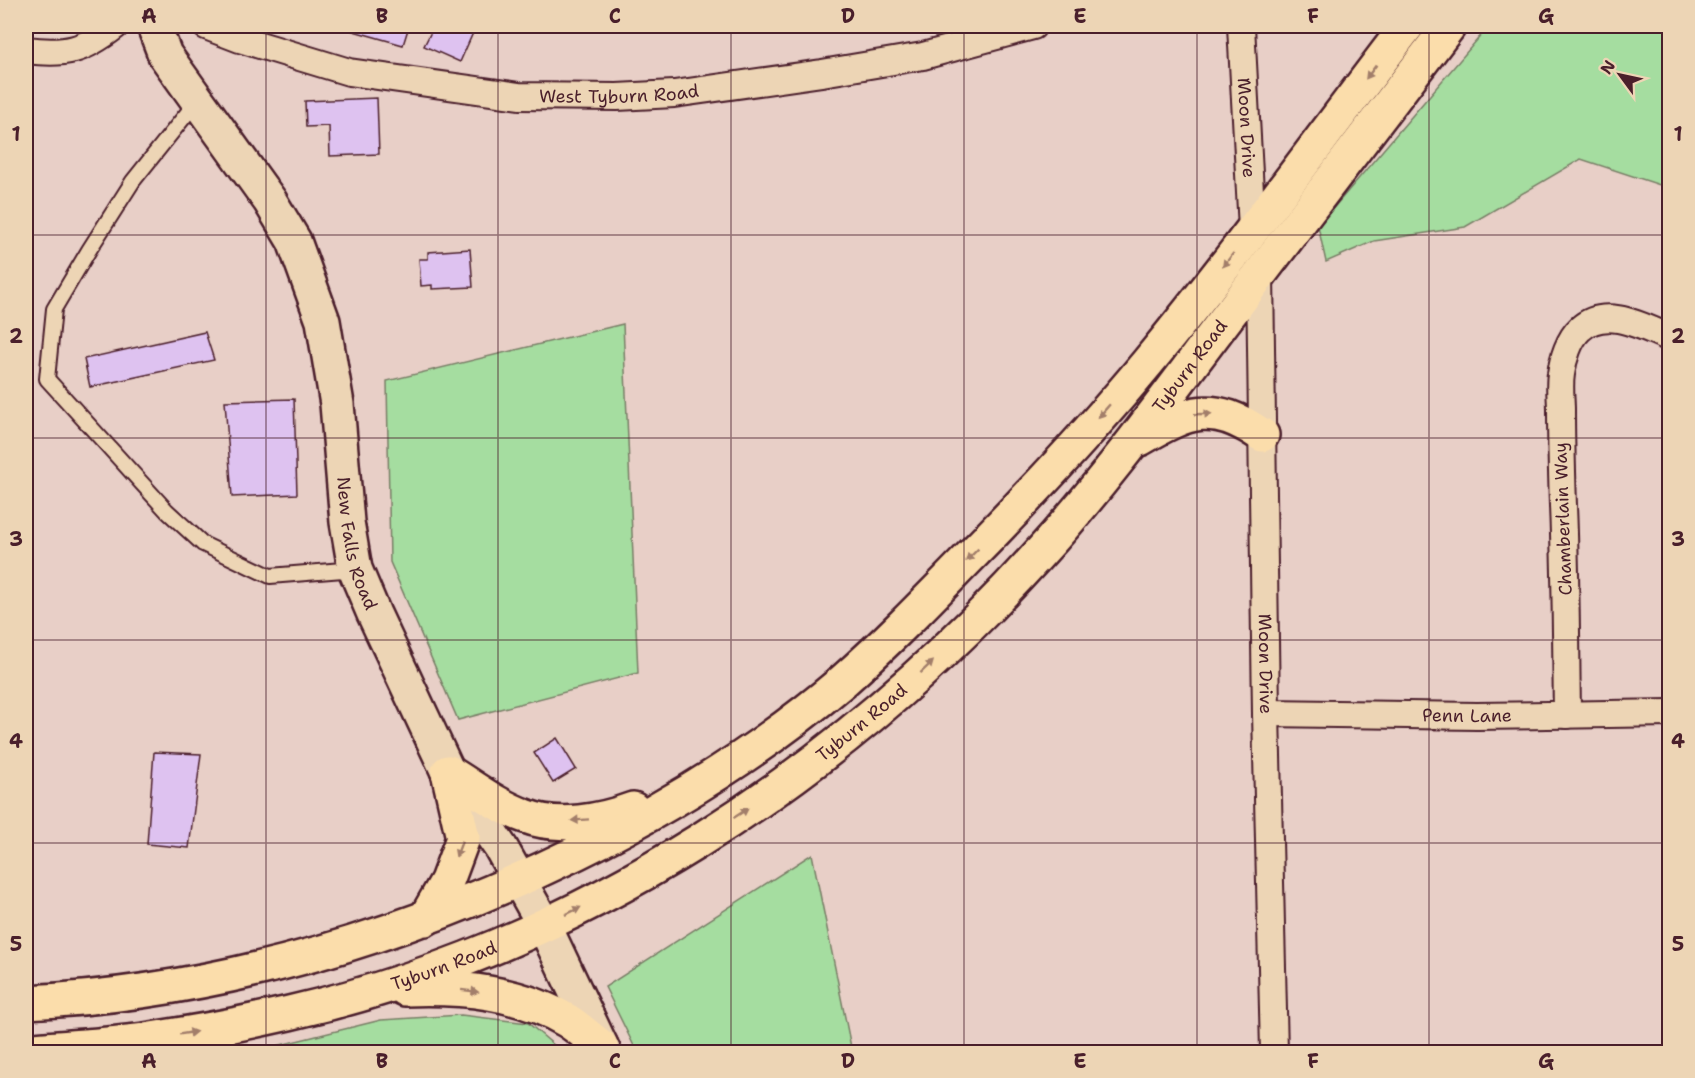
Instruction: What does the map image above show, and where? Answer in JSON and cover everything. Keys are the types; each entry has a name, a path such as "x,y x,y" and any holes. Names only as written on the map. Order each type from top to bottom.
{"main road":[{"name":"Tyburn Road","path":"26,1002 112,995 205,981 300,959 425,919 519,880 621,830 696,787 770,738 842,681 923,605 1027,499 1126,387 1252,230 1407,26"},
{"name":"Tyburn Road","path":"26,1051 140,1040 293,1012 370,991 451,963 544,925 662,864 765,798 825,755 901,692 960,636 1039,554 1131,444 1449,26"},
{"path":"1131,444 1166,423 1185,415 1208,413 1228,416 1243,422 1262,435"},
{"path":"448,772 499,804 525,816 550,822 585,821 616,815 696,787"},
{"path":"425,919 447,881 463,838 448,772"},
{"path":"370,991 446,988 500,994 531,1004 568,1021 603,1049"}],"street":[{"path":"26,50 51,53 74,50 96,40 115,26"},
{"name":"New Falls Road","path":"154,26 165,55 270,201 294,241 324,321 337,404 347,522 355,568 448,772 501,848 519,880 544,925 603,1049"},
{"name":"West Tyburn Road","path":"206,26 240,39 349,72 519,96 617,97 674,94 923,56 1034,26"},
{"name":"Moon Drive","path":"1241,26 1252,230"},
{"name":"Moon Drive","path":"1260,274 1266,713 1274,1053"},
{"name":"Chamberlain Way","path":"1567,715 1566,560 1560,375 1572,340 1581,328 1599,319 1614,318 1670,338"},
{"name":"Penn Lane","path":"1266,713 1567,715 1670,713"}],"lane":[{"path":"198,100 133,181 54,309 47,379 167,511 203,543 270,576 355,568"}],"green space":[{"path":"1489,26 1669,26 1669,188 1581,159 1465,227 1374,241 1326,262 1318,226"},
{"path":"623,324 638,673 458,720 390,562 387,381"},
{"path":"812,854 852,1052 637,1052 605,987"},
{"path":"461,1015 528,1023 562,1052 238,1052 268,1048 381,1020"}],"building":[{"path":"352,26 409,26 403,45 350,30"},
{"path":"434,26 476,26 460,62 424,46"},
{"path":"377,98 379,154 330,156 329,126 306,127 305,101"},
{"path":"470,249 473,287 432,289 432,285 421,286 419,259 428,259 428,252"},
{"path":"205,332 214,360 90,387 84,359"},
{"path":"294,399 297,494 232,497 225,401"},
{"path":"557,738 576,769 553,783 534,753"},
{"path":"154,752 201,754 189,848 147,844"}]}
